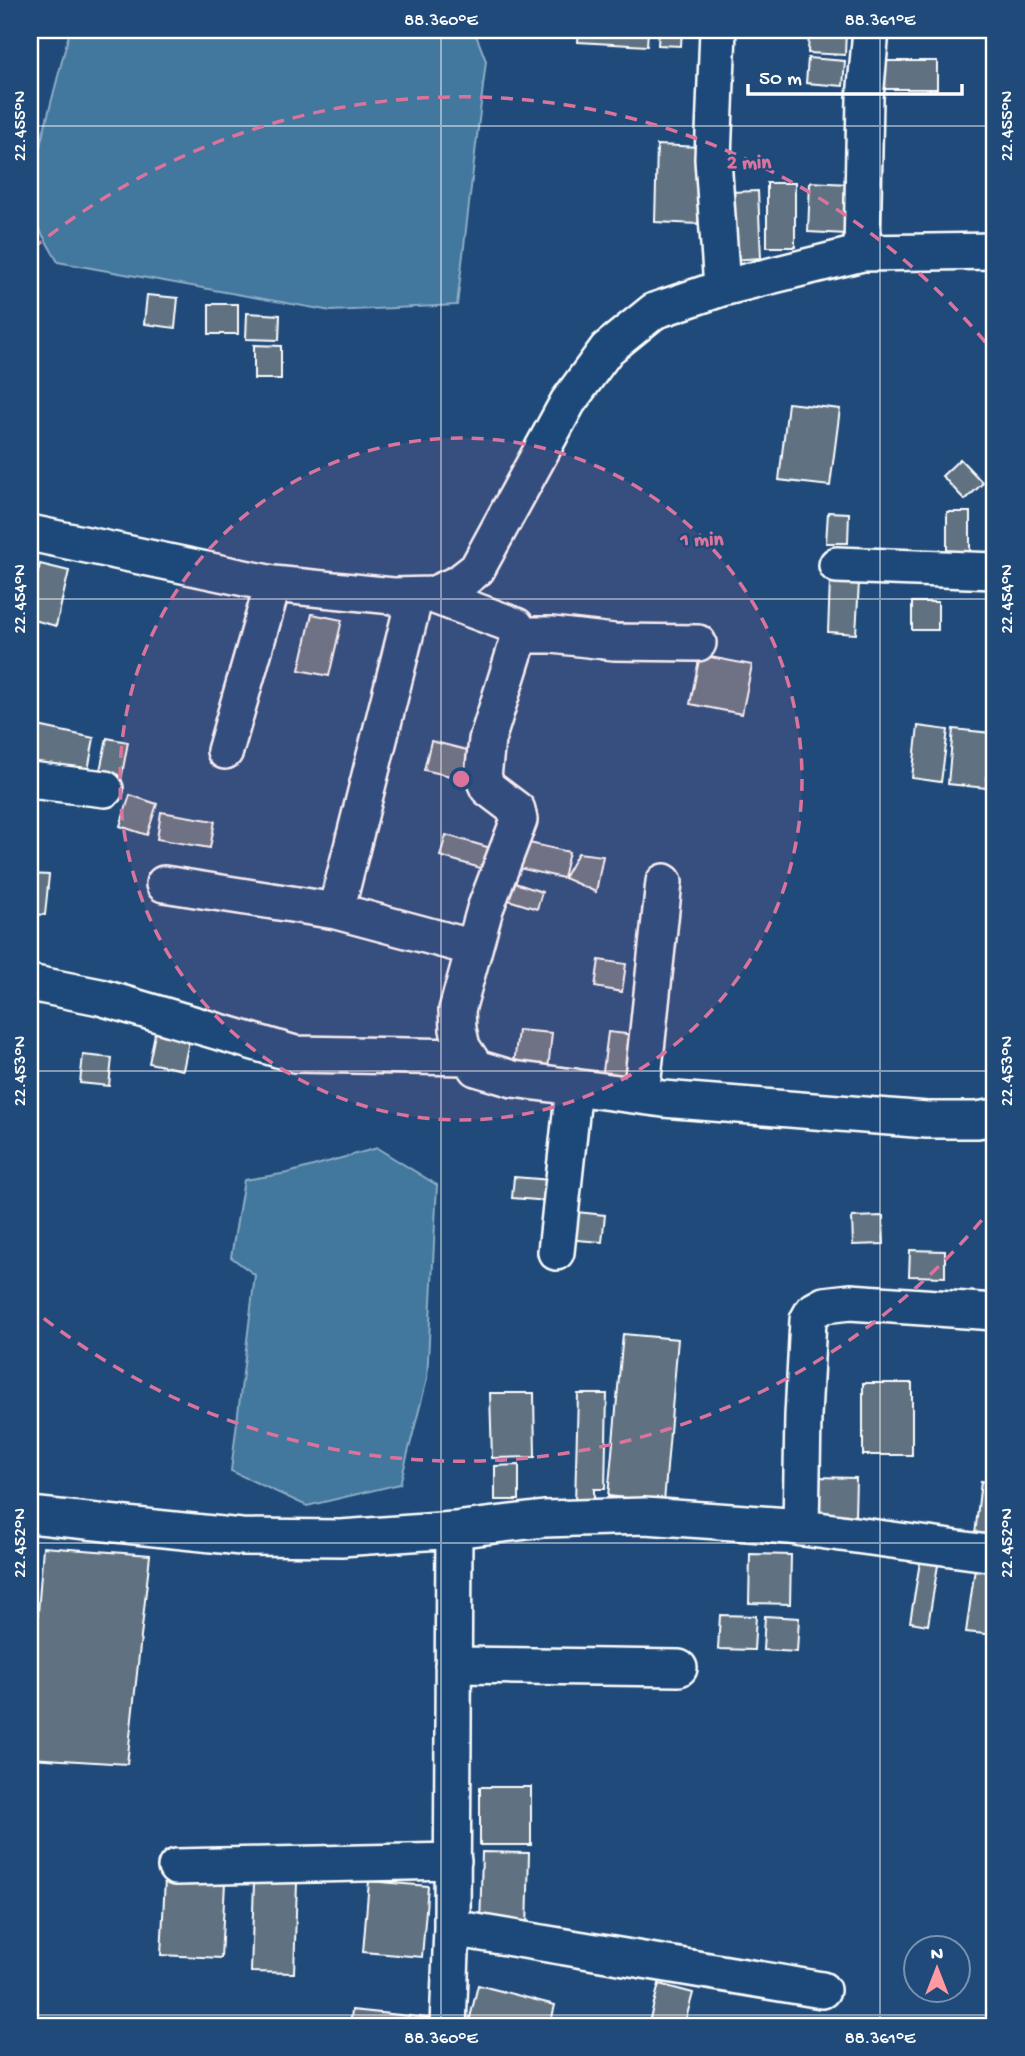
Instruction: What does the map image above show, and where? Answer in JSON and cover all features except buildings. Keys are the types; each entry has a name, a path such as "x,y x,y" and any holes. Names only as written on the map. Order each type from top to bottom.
{"street":[{"path":"719,30 713,159 722,288"},
{"path":"862,253 865,98 871,30"},
{"path":"424,596 459,583 477,569 568,402 607,349 654,311 722,288 862,253 995,251"},
{"path":"30,533 273,584 393,596 424,596 516,626 520,635 487,740 483,777 488,788 517,810 519,820 485,909 457,1010 462,1047 476,1068 513,1079 641,1097 926,1120 977,1120 995,1117"},
{"path":"836,565 995,572"},
{"path":"225,751 273,584"},
{"path":"336,911 424,596"},
{"path":"520,635 552,635 614,642 698,643"},
{"path":"30,780 105,789"},
{"path":"641,1097 664,882"},
{"path":"164,884 336,911 474,948"},
{"path":"30,983 100,997 295,1054 467,1057"},
{"path":"556,1252 575,1087"},
{"path":"802,1528 803,1416 808,1320 813,1311 824,1305 850,1302 995,1312"},
{"path":"30,1515 241,1537 341,1538 454,1531 544,1519 645,1516 802,1528 995,1554"},
{"path":"448,2026 453,1861 454,1531"},
{"path":"453,1665 678,1668"},
{"path":"176,1867 453,1861"},
{"path":"452,1928 822,1990"}],"water":[{"path":"70,30 474,30 486,61 457,305 331,311 58,262 30,213 30,184"},
{"path":"377,1148 437,1185 427,1379 400,1484 307,1506 231,1471 255,1275 231,1257 244,1180 288,1173"}]}
